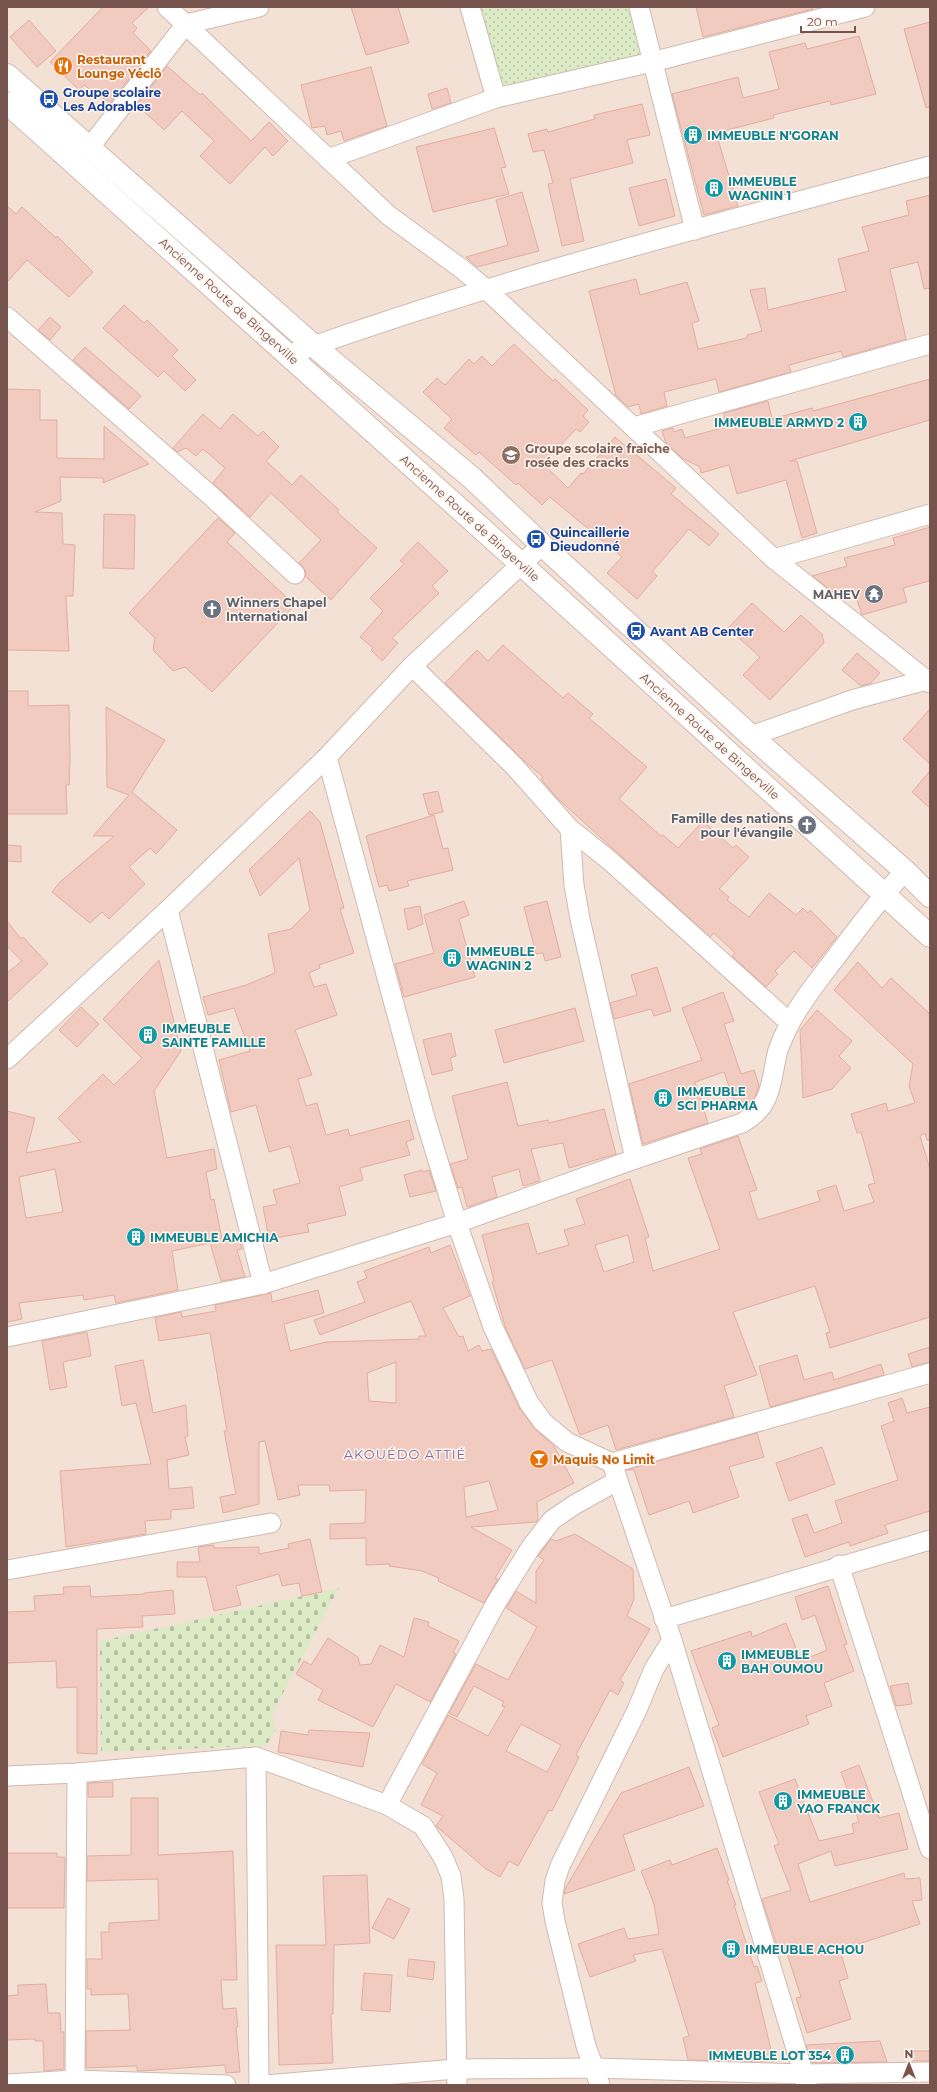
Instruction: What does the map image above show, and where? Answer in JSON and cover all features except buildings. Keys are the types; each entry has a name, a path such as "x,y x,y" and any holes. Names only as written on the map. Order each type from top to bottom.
{"street":[{"path":"167,7 388,215 462,269 487,290 774,559 929,680"},
{"path":"89,148 186,24 259,7"},
{"path":"470,7 496,98"},
{"path":"639,7 695,230"},
{"path":"328,159 496,98 652,62 865,7"},
{"name":"Ancienne Route de Bingerville","path":"7,75 314,346 472,478 542,545 751,736 905,871 930,896"},
{"name":"Ancienne Route de Bingerville","path":"7,103 521,564 930,936"},
{"path":"288,355 597,256 930,166"},
{"path":"7,317 211,496 295,574"},
{"path":"634,427 930,344"},
{"path":"774,559 930,514"},
{"path":"7,1059 168,910 327,757 412,666 542,545"},
{"path":"412,666 514,766 570,829 609,860 790,1023"},
{"path":"751,736 852,700 929,680"},
{"path":"327,757 425,1118 457,1223 493,1327 529,1403 543,1422 568,1442 612,1463 930,1373"},
{"path":"570,829 574,885 580,919 634,1159"},
{"path":"7,1337 263,1284 457,1223 634,1159 742,1123 754,1116 765,1103 770,1090 779,1049 790,1023 821,977 884,895 905,871"},
{"path":"168,910 263,1284"},
{"path":"612,1463 672,1640 805,2079"},
{"path":"387,1805 496,1603 531,1548 552,1520 574,1505 617,1481"},
{"path":"7,1570 271,1523"},
{"path":"664,1619 839,1565 930,1540"},
{"path":"839,1565 930,1849"},
{"path":"597,2077 586,2046 559,1944 552,1903 555,1882 560,1866 637,1710 654,1669 672,1640"},
{"path":"256,1757 259,2085"},
{"path":"7,1776 77,1772 256,1757 387,1805 422,1826 443,1857 451,1876 454,1899 456,2077"},
{"path":"75,2080 77,1772"},
{"path":"265,2085 456,2077 805,2079 930,2072"},
{"path":"7,2084 75,2080 226,2085"}],"shaded area":[{"path":"7,7 930,7 930,2085 7,2085"}],"green space":[{"path":"477,7 637,7 646,54 500,90"},
{"path":"339,1588 272,1714 276,1729 266,1746 101,1752 100,1641"}],"place":[{"name":"Restaurant Lounge Yéclô","path":"63,66"},
{"name":"Groupe scolaire Les Adorables","path":"49,99"},
{"name":"IMMEUBLE N'GORAN","path":"693,135"},
{"name":"IMMEUBLE WAGNIN 1","path":"714,188"},
{"name":"IMMEUBLE ARMYD 2","path":"858,422"},
{"name":"Groupe scolaire fraîche rosée des cracks","path":"511,455"},
{"name":"Quincaillerie Dieudonné","path":"536,539"},
{"name":"MAHEV","path":"874,594"},
{"name":"Winners Chapel International","path":"212,609"},
{"name":"Avant AB Center","path":"636,631"},
{"name":"Famille des nations pour l'évangile","path":"807,825"},
{"name":"IMMEUBLE WAGNIN 2","path":"452,958"},
{"name":"IMMEUBLE SAINTE FAMILLE","path":"148,1035"},
{"name":"IMMEUBLE SCI PHARMA","path":"663,1098"},
{"name":"IMMEUBLE AMICHIA","path":"136,1237"},
{"name":"Maquis No Limit","path":"539,1459"},
{"name":"IMMEUBLE BAH OUMOU","path":"727,1661"},
{"name":"IMMEUBLE YAO FRANCK","path":"783,1801"},
{"name":"IMMEUBLE ACHOU","path":"731,1949"},
{"name":"IMMEUBLE LOT 354","path":"845,2055"}],"district":[{"name":"AKOUÉDO ATTIÉ","path":"405,1454"}]}
